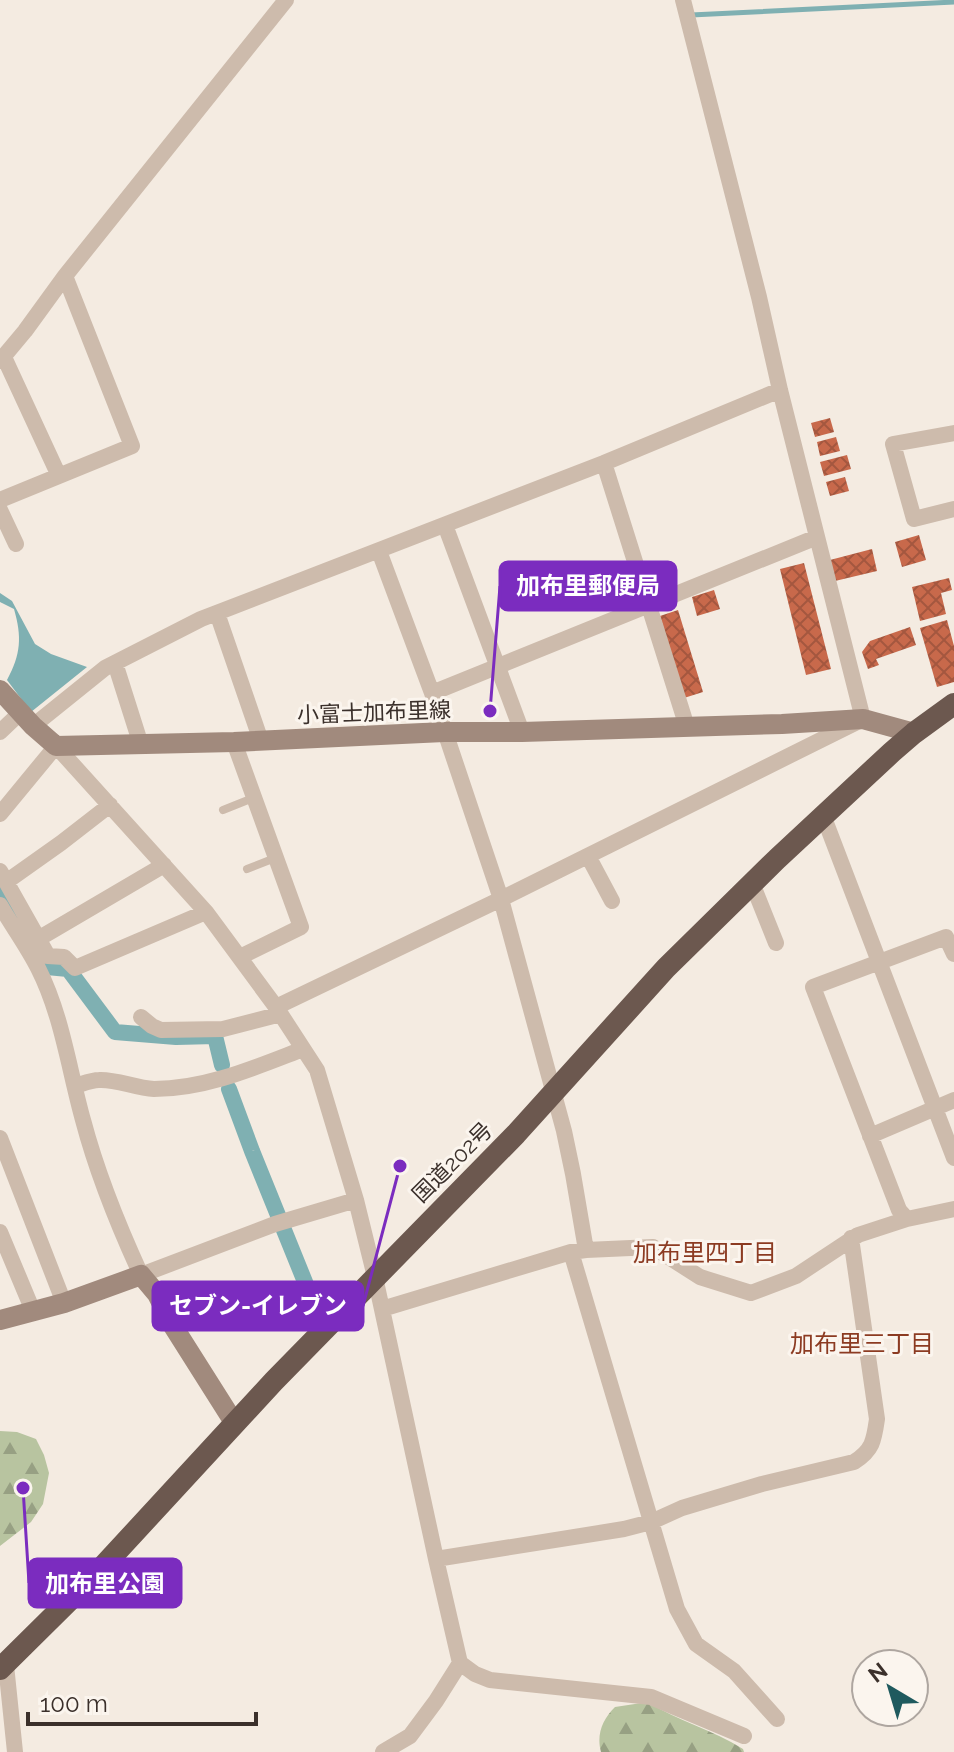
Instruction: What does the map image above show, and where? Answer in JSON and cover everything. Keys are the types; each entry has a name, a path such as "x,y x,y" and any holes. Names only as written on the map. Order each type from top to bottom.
{"highway":[{"name":"国道202号","path":"3,1667 95,1575 375,1277 516,1134 666,968 823,815 914,733 953,708"}],"main road":[{"path":"12,707 56,746"},
{"name":"小富士加布里線","path":"56,746 863,719 914,733"},
{"path":"0,1320 64,1303 141,1275 157,1294 173,1326 235,1424"}],"street":[{"path":"59,476 2,359 286,0"},
{"path":"141,1017 161,1030 223,1029 278,1010 863,719 812,540 775,393 759,297 686,10"},
{"path":"0,500 132,446 65,276"},
{"path":"0,732 12,707 105,668 201,619 604,463 775,393"},
{"path":"954,433 893,444 914,519 954,509"},
{"path":"604,463 687,727"},
{"path":"0,510 16,544"},
{"path":"445,525 522,732"},
{"path":"432,693 812,540"},
{"path":"379,551 432,693 501,899 573,1174 578,1251 677,1609 696,1644 734,1671 777,1719"},
{"path":"217,613 261,741"},
{"path":"115,663 141,745"},
{"path":"234,742 301,927 240,957"},
{"path":"0,814 56,746 206,912 278,1010 317,1070 356,1200 375,1277 460,1663 490,1680 651,1697 744,1736"},
{"path":"110,805 61,843 3,876 48,956 64,957 75,968 206,912"},
{"path":"823,815 954,1158"},
{"path":"588,856 612,901"},
{"path":"38,939 164,865"},
{"path":"752,883 776,943"},
{"path":"0,905 38,968 55,1010 87,1133 118,1226 141,1275 280,1223 356,1200"},
{"path":"907,1219 899,1210 813,987 946,937 954,954"},
{"path":"75,1086 95,1080 153,1089 182,1086 240,1073 303,1049"},
{"path":"870,1136 954,1100"},
{"path":"0,1138 64,1303"},
{"path":"382,1309 578,1251 653,1247 700,1277 751,1293 796,1276 851,1238 907,1219 954,1209"},
{"path":"0,1232 33,1311"},
{"path":"436,1559 624,1529 762,1484 854,1462 866,1454 874,1438 877,1419 851,1238"},
{"path":"383,1752 410,1736 460,1663"},
{"path":"3,1667 15,1752"}],"lane":[{"path":"223,810 254,797"},
{"path":"247,869 276,858"}],"green space":[{"path":"0,1431 17,1432 36,1439 49,1473 43,1504 31,1522 0,1546"},
{"path":"648,1702 732,1742 744,1752 601,1752 599,1739 602,1727 615,1707"}],"water":[{"path":"0,593 12,601 35,644 51,654 87,667 31,712 7,680 15,662 19,637 14,609 0,602"}],"building":[{"path":"830,418 834,432 815,437 811,423"},
{"path":"836,437 840,451 820,456 817,442"},
{"path":"847,455 851,469 824,476 820,462"},
{"path":"845,477 849,491 830,496 826,482"},
{"path":"919,535 926,560 902,567 895,542"},
{"path":"872,549 877,571 835,581 830,560"},
{"path":"804,563 831,669 806,675 780,569"},
{"path":"949,578 952,590 941,593 946,614 920,621 912,587"},
{"path":"714,590 720,609 697,616 692,597"},
{"path":"678,610 703,692 684,698 660,616"},
{"path":"947,620 954,646 954,682 937,687 920,628"},
{"path":"910,627 916,645 876,659 879,665 868,669 862,652 870,641"}],"waterway":[{"path":"691,15 954,2"},
{"path":"0,888 18,918"},
{"path":"34,945 47,967 68,969 115,1032 176,1037 215,1036 222,1065"},
{"path":"229,1089 320,1319"}],"place":[{"name":"加布里郵便局","path":"490,711"},
{"name":"セブン-イレブン","path":"400,1166"},
{"name":"加布里公園","path":"23,1488"}],"district":[{"name":"加布里四丁目","path":"705,1252"},
{"name":"加布里三丁目","path":"862,1343"}]}
